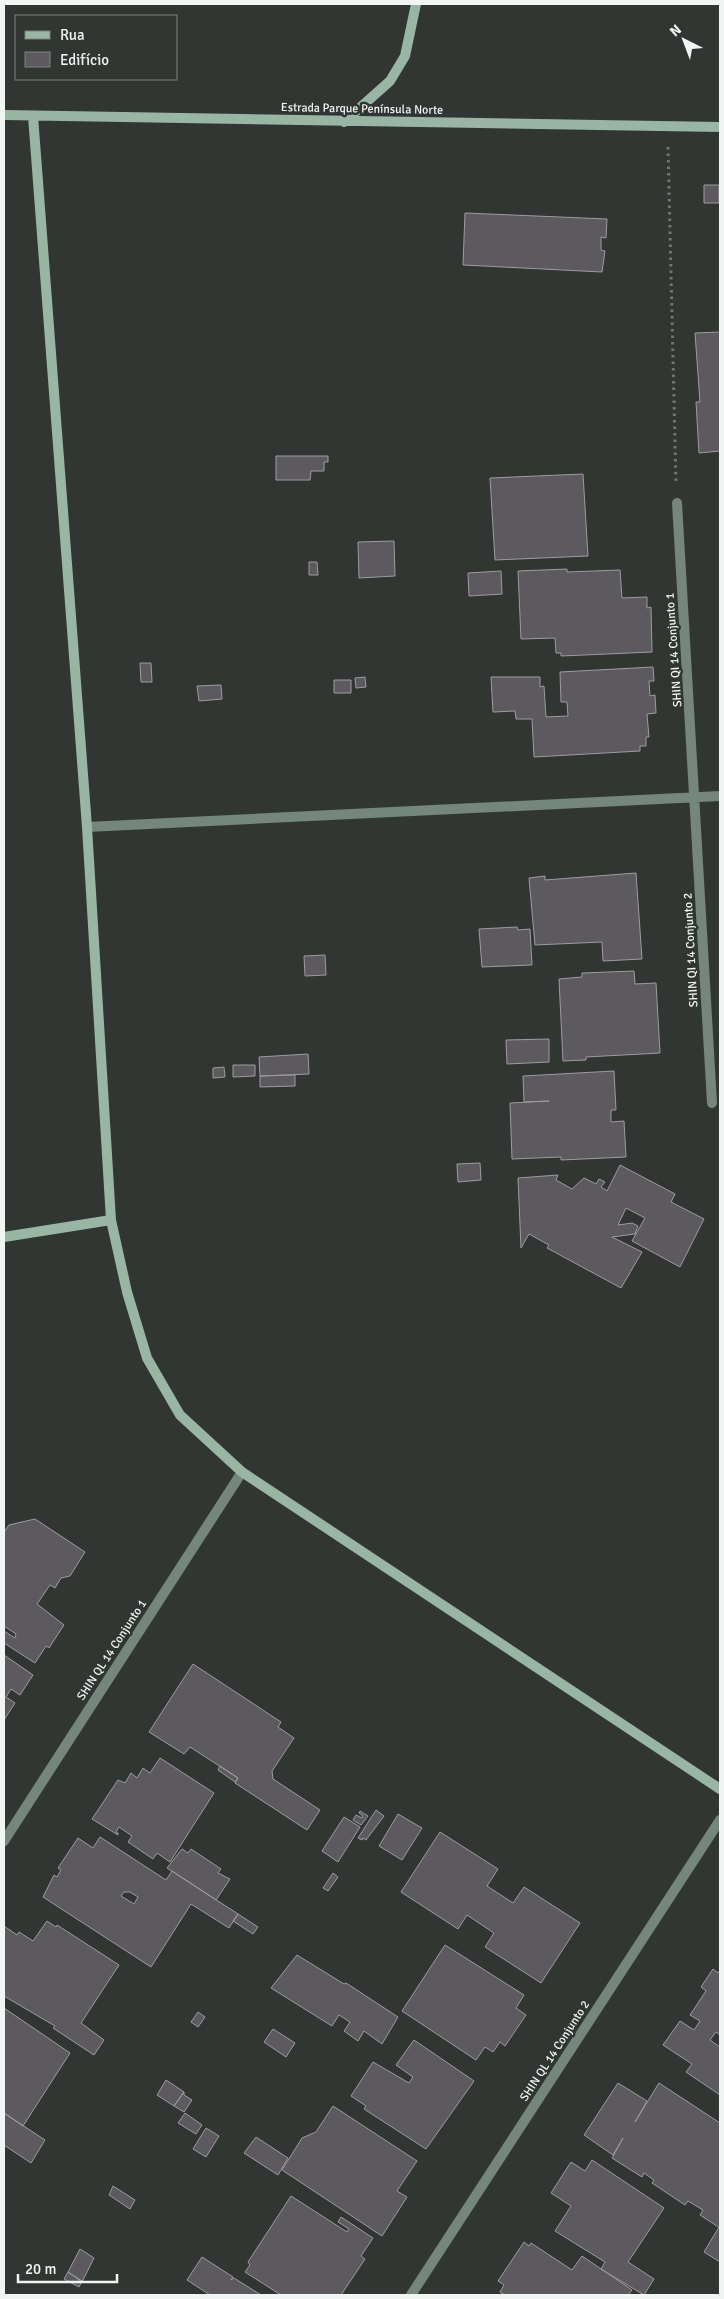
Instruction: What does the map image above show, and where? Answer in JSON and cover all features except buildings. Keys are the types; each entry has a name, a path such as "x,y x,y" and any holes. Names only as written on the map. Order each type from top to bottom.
{"street":[{"path":"344,122 390,81 405,56 416,4"},
{"name":"Estrada Parque Península Norte","path":"4,115 720,127"},
{"path":"33,116 87,827 112,1220 127,1292 147,1358 180,1415 242,1472 720,1789"},
{"name":"SHIN QI 14 Conjunto 1","path":"677,503 695,796"},
{"name":"SHIN QI 14 Conjunto 2","path":"695,796 712,1103"},
{"path":"87,827 720,796"},
{"path":"4,1237 112,1220"},
{"name":"SHIN QL 14 Conjunto 1","path":"4,1841 242,1472"},
{"name":"SHIN QL 14 Conjunto 2","path":"411,2295 720,1820"}],"path":[{"path":"668,126 677,503"}]}
